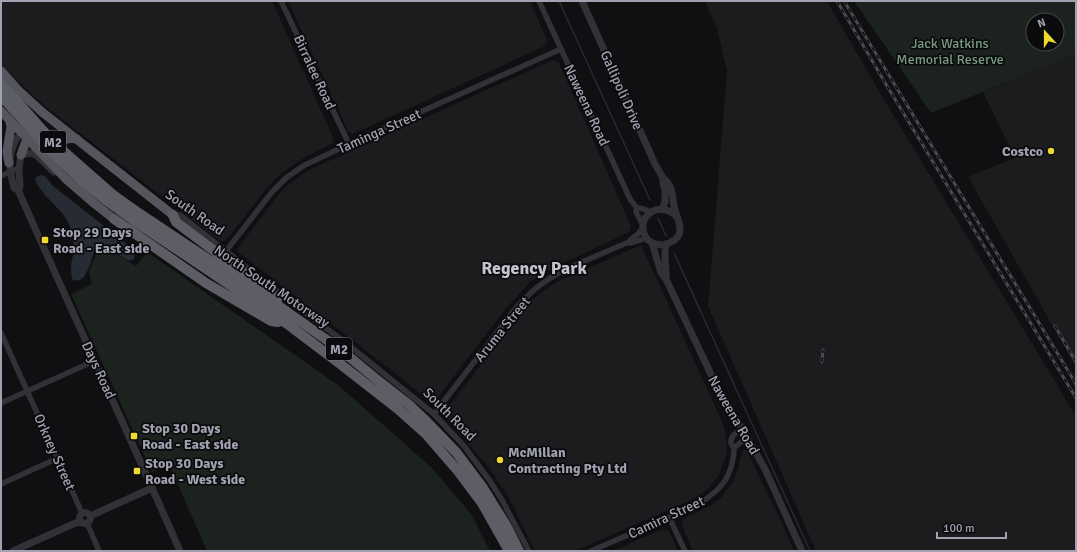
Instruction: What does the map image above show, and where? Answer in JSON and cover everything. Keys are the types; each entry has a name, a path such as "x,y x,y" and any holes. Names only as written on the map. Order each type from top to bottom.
{"highway":[{"name":"South Road","path":"1,71 6,83 18,90 42,112 173,215"},
{"path":"1,103 6,101 12,94 13,90 6,83"},
{"name":"North South Motorway","path":"6,83 53,142 136,222 286,323 392,404 426,434 458,471 482,503 509,551"},
{"path":"18,90 32,112 33,116 31,126"},
{"name":"North South Motorway","path":"1,96 49,149 80,179 110,198 140,214 283,309 341,350 408,404 456,452 483,488 507,527 519,551"},
{"path":"1,111 22,136 55,166 66,179 114,219 206,283 271,321 286,323"},
{"path":"9,120 11,126 7,152 10,168"},
{"path":"21,155 22,136 31,126 39,123 56,124 77,139"},
{"path":"55,166 53,158 56,146 66,139 77,139"},
{"path":"173,215 176,222 269,291 283,309"}],"street":[{"name":"Birralee Road","path":"281,1 349,144"},
{"name":"Naweena Road","path":"539,1 630,199 637,208 636,212 643,227"},
{"name":"Gallipoli Drive","path":"582,1 655,164 663,178 666,196 662,209"},
{"name":"Taminga Street","path":"226,251 272,192 286,178 303,166 561,49"},
{"path":"1,176 10,168 13,147 22,136"},
{"path":"21,155 31,153 36,155 53,172 66,179"},
{"name":"Days Road","path":"18,190 20,186 19,168 21,155"},
{"path":"10,168 19,168"},
{"name":"Days Road","path":"10,168 14,188 18,190 94,361 124,423 180,551"},
{"name":"Gallipoli Drive","path":"663,178 668,182 672,191 676,216"},
{"path":"637,208 641,207 648,212 651,212"},
{"path":"662,209 672,212 676,216 679,220 680,231 674,240 666,244 658,245 650,241 644,234 643,227 647,216 651,212 662,209"},
{"name":"South Road","path":"173,215 180,215 342,340 434,414 464,446 490,481 502,500 529,551"},
{"name":"Aruma Street","path":"629,242 643,227"},
{"name":"Aruma Street","path":"434,414 519,305 535,289 550,278 568,268 629,242 631,243 640,240 650,241"},
{"name":"Naweena Road","path":"650,241 661,273 666,279 716,385 765,469 802,551"},
{"name":"Naweena Road","path":"666,244 664,255 667,270 666,279"},
{"name":"Orkney Street","path":"1,333 58,458 83,519 99,551"},
{"path":"1,403 94,361"},
{"name":"Camira Street","path":"591,551 699,504 711,496 721,487 730,470 734,448 731,443 732,436 742,429"},
{"path":"734,448 747,437"},
{"path":"1,484 58,458"},
{"path":"13,551 83,519 90,520 90,516 152,488"},
{"path":"670,517 685,551"}],"shaded area":[{"path":"1,1 272,1 333,137 333,143 307,156 281,173 226,240 220,241 46,107 1,66"},
{"path":"288,1 530,1 547,40 545,46 353,134 348,131"},
{"path":"705,1 827,1 877,88 1076,416 1076,551 816,551 708,306 727,72 717,28"},
{"path":"1076,54 1076,367 968,177 1015,158 983,92"},
{"path":"553,60 559,63 631,226 629,232 547,271 530,282 507,307 435,401 430,402 395,373 238,252 237,249 282,190 311,169"},
{"path":"40,175 45,176 53,186 132,249 135,254 134,259 129,261 106,247 100,246 95,248 85,276 77,281 72,279 71,263 76,248 73,242 70,227 68,221 62,213 47,197 36,182 35,178"},
{"path":"641,245 721,419 726,435 727,452 724,462 719,475 710,487 699,496 689,501 575,551 535,551 508,496 492,472 444,414 533,299 559,281"},
{"path":"747,450 794,551 693,551 683,528 683,520 686,517 708,507 722,497 734,480 742,452"},
{"path":"663,529 669,531 678,551 612,551"}],"green space":[{"name":"Jack Watkins Memorial Reserve","path":"854,1 1076,1 1076,54 931,113"},
{"path":"107,248 136,266 147,252 338,385 432,468 472,515 490,551 207,551 169,464 152,472 71,294 92,284 89,272 98,250"}],"waterway":[{"path":"559,1 650,200"},
{"path":"658,218 666,236"},
{"path":"674,253 810,551"}],"railway":[{"path":"837,1 1076,398"},
{"path":"844,1 1076,384"},
{"path":"1055,326 1076,362"},
{"path":"822,362 823,350"}],"place":[{"name":"Costco","path":"1051,151"},
{"name":"Stop 29 Days Road - East side","path":"45,240"},
{"name":"Stop 30 Days Road - East side","path":"134,436"},
{"name":"McMillan Contracting Pty Ltd","path":"500,460"},
{"name":"Stop 30 Days Road - West side","path":"137,471"}],"district":[{"name":"Regency Park","path":"534,268"}]}
